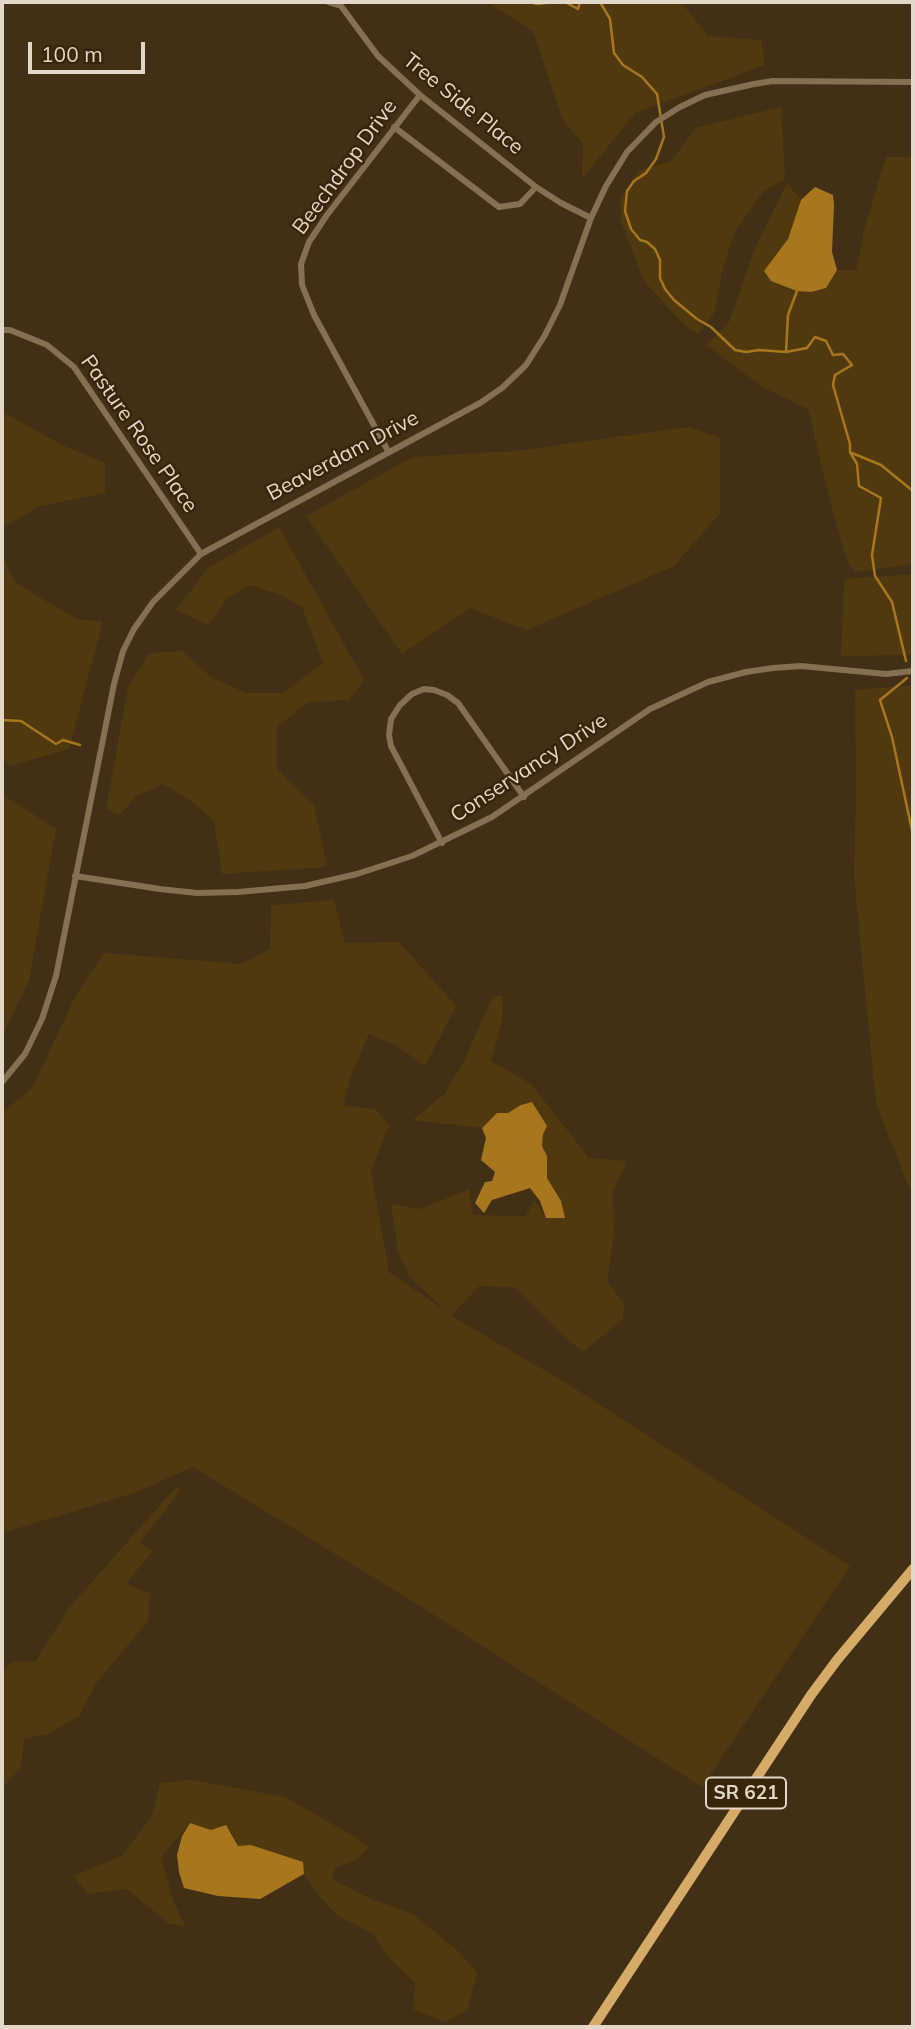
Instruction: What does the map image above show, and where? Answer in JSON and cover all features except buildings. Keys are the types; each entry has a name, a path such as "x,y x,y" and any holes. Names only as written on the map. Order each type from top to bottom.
{"main road":[{"name":"SR 621","path":"593,2027 811,1695 913,1569"}],"street":[{"name":"Tree Side Place","path":"328,2 341,6 378,56 420,94 536,187 591,218"},
{"name":"Beaverdam Drive","path":"2,1082 25,1055 43,1019 55,976 114,684 123,651 153,601 201,554 480,403 502,388 526,365 545,335 560,304 591,218 618,164 640,135 656,122 705,95 773,81 913,82"},
{"name":"Beechdrop Drive","path":"388,451 314,315 302,285 301,264 309,242 420,94"},
{"path":"394,127 499,207 520,204 536,187"},
{"name":"Pasture Rose Place","path":"2,330 10,330 47,345 74,367 201,554"},
{"name":"Conservancy Drive","path":"75,876 160,889 238,892 305,886 358,874 412,856 492,817 650,709 708,682 746,671 773,667 808,667 886,674 913,671"},
{"path":"442,843 391,746 391,719 400,705 412,694 424,689 434,690 458,703 524,797"}],"shaded area":[{"path":"491,2 681,2 708,36 761,40 765,65 635,113 582,179 583,144 563,120 533,31 493,6"},
{"path":"781,107 785,179 763,192 735,231 723,268 714,313 698,334 683,324 644,281 621,221 621,198 638,171 671,161 696,128"},
{"path":"886,157 913,157 913,564 855,572 847,561 808,409 764,388 706,345 729,322 755,248 787,183 801,200 788,239 764,271 797,291 811,292 826,288 837,270 856,270 865,226"},
{"path":"815,187 833,195 832,252 837,270 826,288 811,292 797,291 771,281 764,271 788,239 801,200"},
{"path":"2,411 62,445 105,463 105,493 37,507 2,529"},
{"path":"689,427 720,438 720,513 674,566 527,630 470,608 402,654 306,516 413,457 515,451"},
{"path":"279,527 364,680 349,700 308,702 277,727 277,769 314,805 327,867 222,874 214,821 190,800 163,784 135,797 120,815 106,809 128,687 149,653 182,651 212,678 247,693 283,693 323,663 302,607 279,594 250,585 227,598 209,625 176,610 208,568"},
{"path":"2,554 16,583 78,620 103,621 69,749 10,766 2,758"},
{"path":"913,574 913,655 841,656 844,579"},
{"path":"913,685 913,1197 876,1104 854,876 855,690"},
{"path":"2,794 56,829 29,980 2,1036"},
{"path":"334,900 345,943 399,942 456,1006 425,1066 396,1045 369,1034 351,1075 343,1106 375,1109 389,1125 371,1170 389,1272 446,1311 409,1276 398,1252 391,1204 421,1209 469,1189 473,1215 526,1216 534,1200 546,1218 561,1201 547,1178 547,1156 542,1146 543,1119 532,1102 487,1122 482,1128 413,1120 445,1093 465,1059 493,996 503,996 502,1021 491,1061 531,1084 589,1158 627,1161 613,1191 614,1234 607,1282 625,1305 622,1320 583,1352 514,1287 479,1286 451,1316 563,1381 850,1566 702,1787 417,1604 193,1467 134,1493 2,1533 2,1113 32,1088 76,995 104,953 241,964 270,949 271,905"},
{"path":"532,1102 547,1126 542,1146 547,1156 547,1178 561,1201 565,1218 546,1218 540,1201 530,1188 492,1200 484,1213 475,1203 485,1182 492,1181 495,1172 481,1160 486,1138 482,1128 497,1113 508,1113"},
{"path":"176,1487 181,1490 140,1543 153,1551 126,1583 150,1594 148,1621 97,1682 79,1716 48,1734 24,1739 21,1768 2,1788 2,1672 13,1661 35,1662 69,1608"},
{"path":"192,1780 285,1797 355,1837 369,1848 354,1861 336,1867 332,1879 371,1899 413,1914 459,1952 477,1973 467,2010 446,2022 413,2009 415,1983 388,1957 373,1934 337,1915 320,1897 304,1874 302,1862 251,1845 238,1846 231,1831 211,1830 190,1823 161,1857 173,1901 185,1926 168,1923 127,1889 88,1894 73,1876 122,1856 152,1816 160,1783"},
{"path":"190,1823 211,1830 226,1825 238,1846 251,1845 303,1862 304,1874 260,1899 218,1896 184,1888 177,1855 182,1836"}],"waterway":[{"path":"528,2 554,2"},
{"path":"565,2 578,9 580,2"},
{"path":"600,2 610,19 614,53 623,65 642,77 657,94 664,137 656,159 627,191 625,211 631,229 640,240 655,249 660,260 660,278 665,289 674,300 711,327 735,350 786,352 807,348 815,337 826,341 833,355 843,354 852,365 835,375 833,385 850,452 857,464 859,486 881,498 872,555 875,576 892,602 906,661"},
{"path":"786,352 788,315 797,291"},
{"path":"852,453 881,465 913,491"},
{"path":"907,678 880,700 892,737 913,835"},
{"path":"2,720 21,721 56,744 63,740 80,745"}]}
